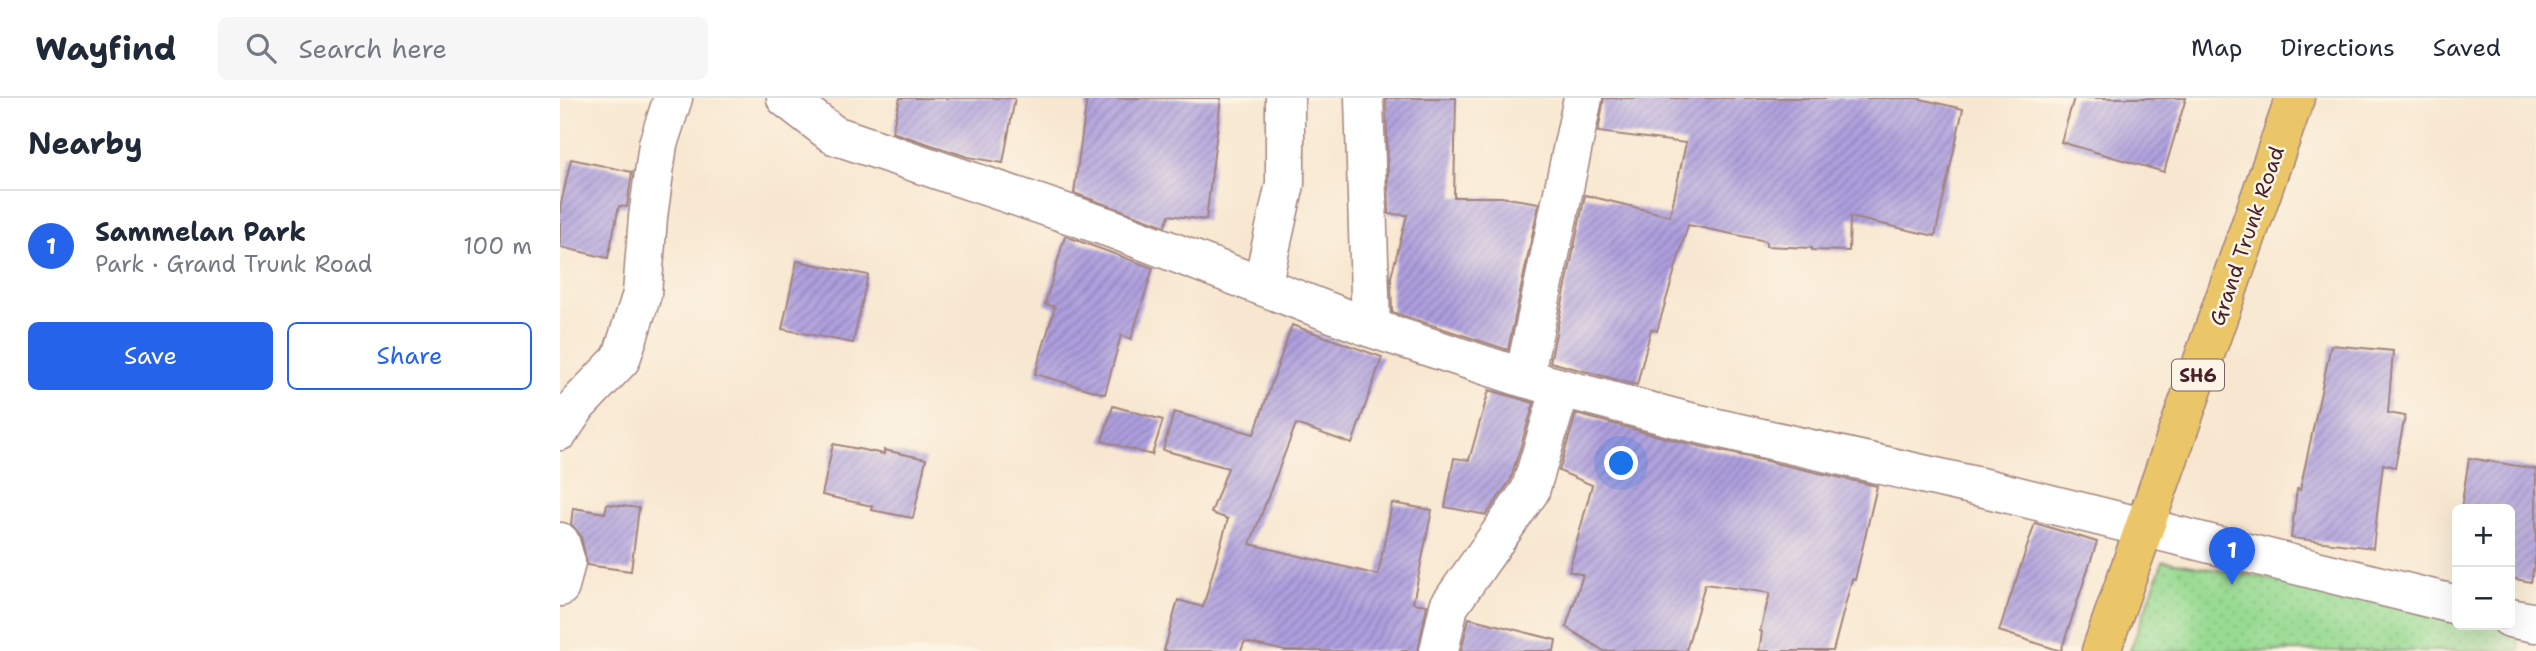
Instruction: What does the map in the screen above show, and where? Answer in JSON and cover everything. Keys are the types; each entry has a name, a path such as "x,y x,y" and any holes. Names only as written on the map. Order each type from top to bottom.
{"main road":[{"name":"Grand Trunk Road","path":"2101,651 2295,98"}],"street":[{"path":"560,431 578,404 621,359 642,294 648,217 659,144 673,98"},
{"path":"786,98 834,135 1113,229 1371,328 1524,378 1686,421 2144,527 2452,604"},
{"path":"1262,286 1285,184 1285,98"},
{"path":"1364,98 1371,328"},
{"path":"1524,378 1583,98"},
{"path":"1440,651 1450,606 1530,491 1560,388"},
{"path":"560,542 566,562 560,587"},
{"path":"2515,619 2536,623"}],"green space":[{"path":"2163,561 2452,609 2452,630 2515,630 2515,622 2519,620 2519,651 2130,651"}],"building":[{"path":"900,98 1015,98 1003,163 968,157 892,132"},
{"path":"1087,98 1221,98 1206,220 1169,215 1165,226 1074,193"},
{"path":"1386,98 1456,98 1454,197 1501,197 1539,203 1508,350 1392,312 1391,277 1407,215 1389,214"},
{"path":"1604,98 1916,98 1963,109 1935,236 1850,217 1849,251 1812,250 1766,246 1766,241 1688,225 1657,331 1651,329 1637,385 1550,362 1585,195 1670,216 1686,143 1598,132"},
{"path":"2074,98 2186,98 2164,172 2061,142"},
{"path":"571,159 632,172 627,207 619,206 608,258 560,247 560,208"},
{"path":"1065,236 1153,268 1131,339 1121,335 1105,394 1035,374 1055,307 1045,304"},
{"path":"797,261 868,275 853,343 782,329"},
{"path":"1292,325 1382,357 1352,444 1296,424 1250,544 1378,575 1392,503 1432,510 1413,603 1427,605 1418,651 1285,651 1246,642 1241,651 1164,651 1178,600 1203,607 1228,519 1211,513 1228,468 1163,450 1174,412 1254,434"},
{"path":"2331,345 2393,351 2388,413 2405,416 2395,467 2383,464 2373,548 2291,538 2297,489 2300,490"},
{"path":"1489,390 1534,403 1510,481 1486,515 1445,507 1454,458 1469,460"},
{"path":"1113,406 1163,420 1152,455 1102,441"},
{"path":"1576,414 1681,442 1877,486 1855,580 1852,579 1833,651 1759,651 1760,631 1770,593 1705,584 1686,651 1604,651 1566,627 1583,575 1569,571 1592,485 1559,471"},
{"path":"833,444 884,454 884,450 926,459 913,518 871,510 872,506 822,495"},
{"path":"2469,458 2536,469 2536,554 2531,582 2515,579 2515,504 2462,504"},
{"path":"607,504 639,508 631,571 587,565 581,536 571,524 573,508 605,513"},
{"path":"2035,523 2097,542 2061,651 1999,631"},
{"path":"1469,618 1556,640 1554,651 1461,651"}],"place":[{"name":"Sammelan Park","path":"2232,585"}]}
